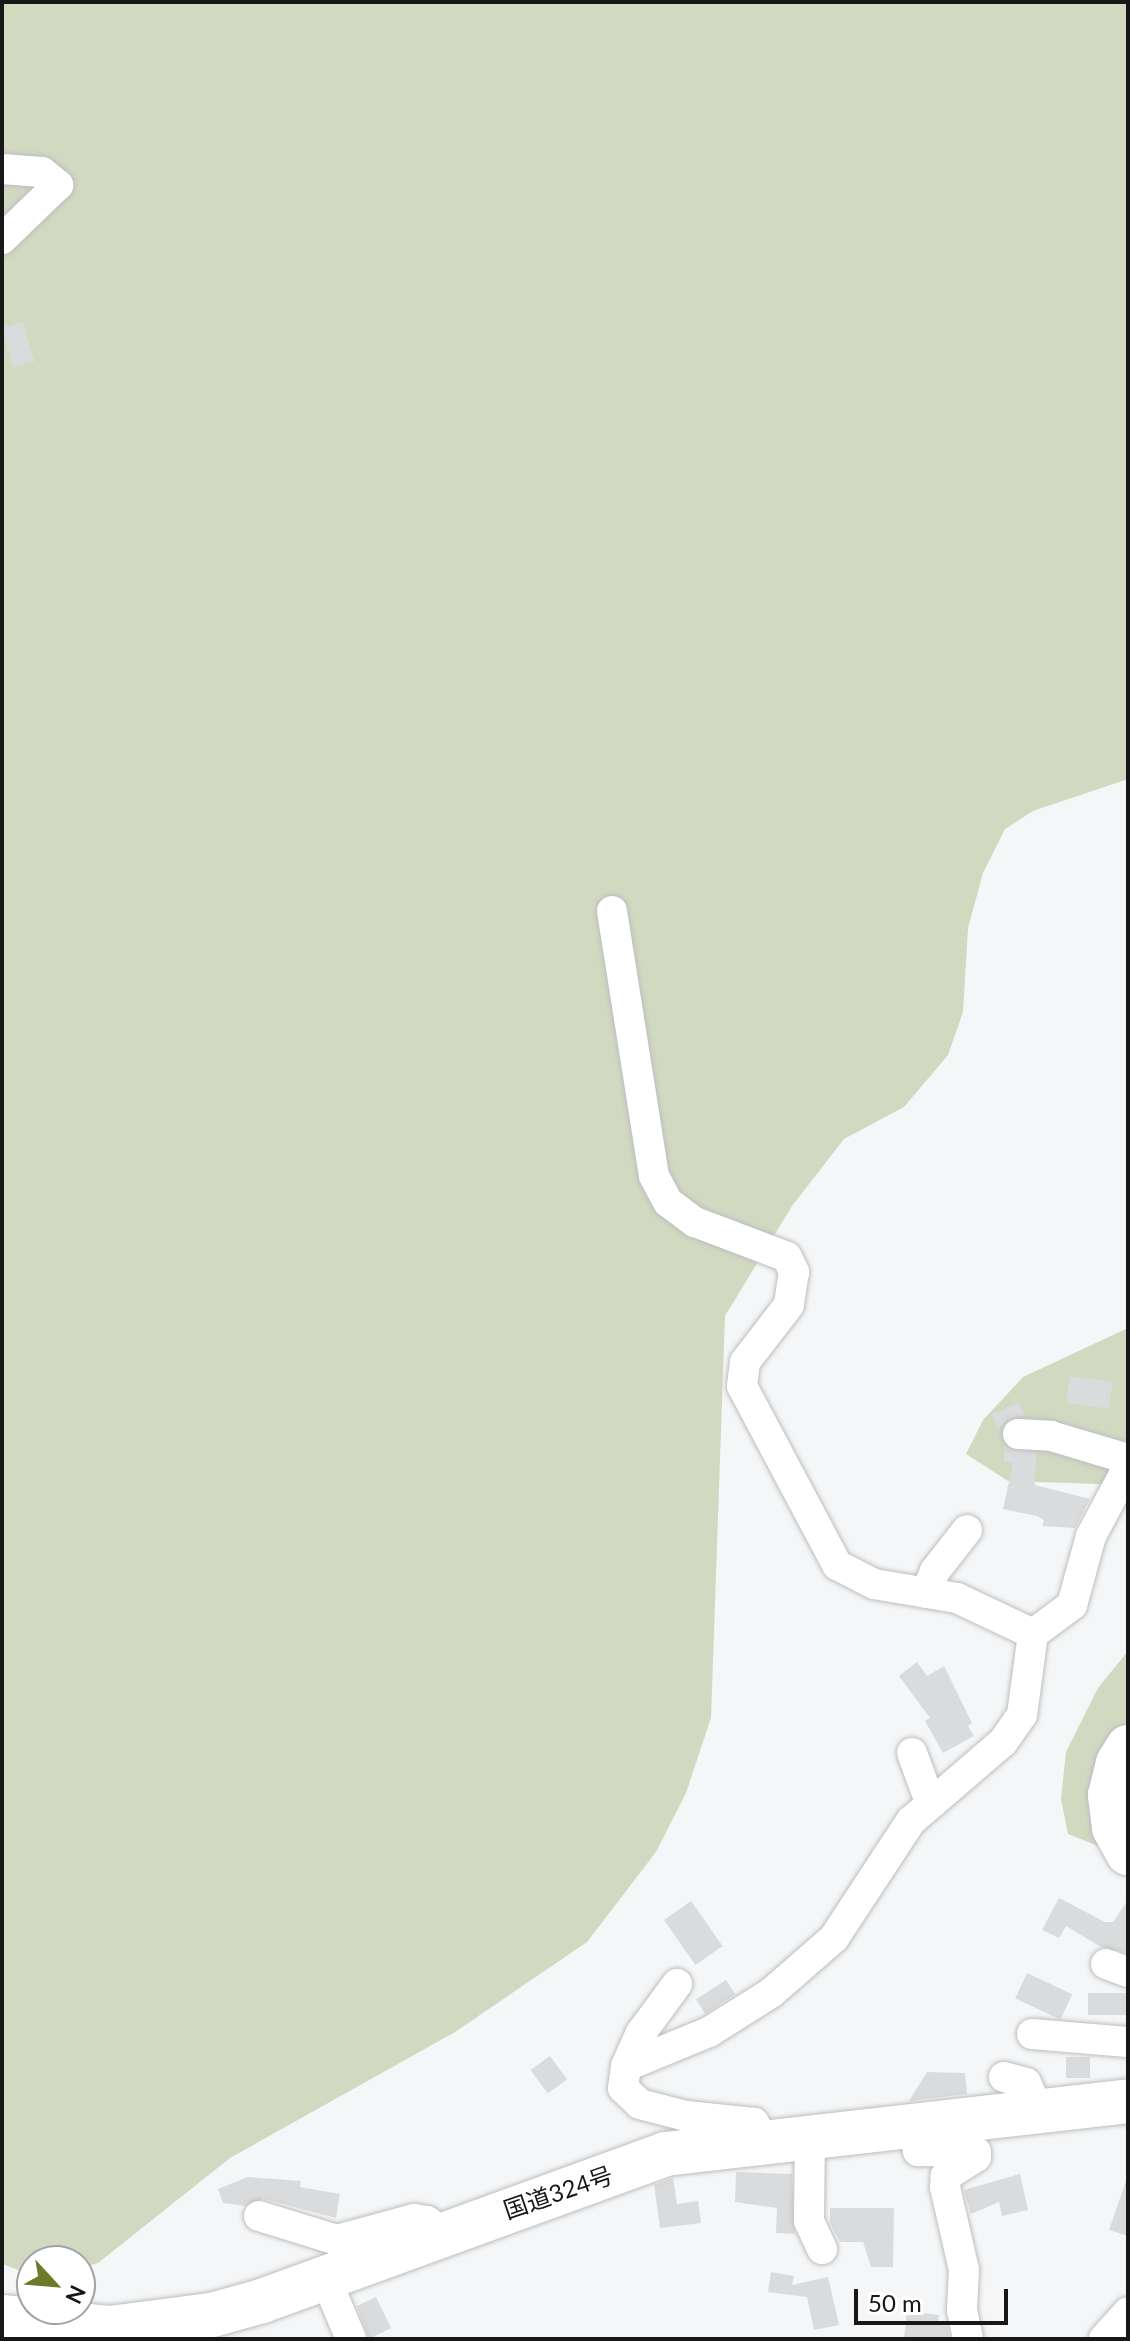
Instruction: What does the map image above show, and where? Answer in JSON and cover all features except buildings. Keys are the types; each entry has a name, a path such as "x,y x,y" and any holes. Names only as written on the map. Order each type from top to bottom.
{"highway":[{"path":"1128,1747 1118,1763 1110,1795 1114,1828 1128,1853"},
{"name":"国道324号","path":"2,2317 110,2328 161,2324 262,2301 665,2154 764,2139 1128,2101"}],"street":[{"path":"2,169 42,172 58,185 2,239"},
{"path":"612,911 654,1176 668,1202 695,1222 787,1257 794,1272 789,1305 745,1362 742,1386 837,1565 874,1584 957,1598 1033,1634"},
{"path":"1018,1434 1051,1436 1128,1459"},
{"path":"626,2066 729,2020 771,1993 834,1938 896,1840 930,1802 989,1755 1016,1726 1033,1634 1072,1605 1091,1536 1128,1467"},
{"path":"926,1593 935,1571 967,1530"},
{"path":"912,1753 930,1802"},
{"path":"677,1984 641,2033 626,2066 623,2088 640,2104 686,2116 754,2123 764,2139"},
{"path":"1032,2034 1128,2042"},
{"path":"1004,2077 1026,2083 1039,2111"},
{"path":"912,2124 918,2151 976,2152 976,2157 946,2176 945,2187 964,2270 962,2310 968,2339"},
{"path":"810,2135 809,2221 822,2249"},
{"path":"259,2216 337,2240 414,2219 427,2221 442,2233"},
{"path":"325,2277 351,2339"},
{"path":"1104,2339 1128,2312"}],"green space":[{"path":"2,2 1128,2 1128,779 1033,811 1005,829 983,873 968,928 963,1012 948,1055 904,1107 844,1139 792,1206 725,1316 711,1718 686,1793 656,1852 587,1942 455,2032 230,2158 98,2263 96,2245 16,2245 16,2269 2,2264"},
{"path":"1128,1328 1128,1485 1008,1481 966,1454 983,1420 1023,1377"},
{"path":"1128,1651 1126,1857 1068,1834 1061,1799 1066,1752 1098,1688"}]}
